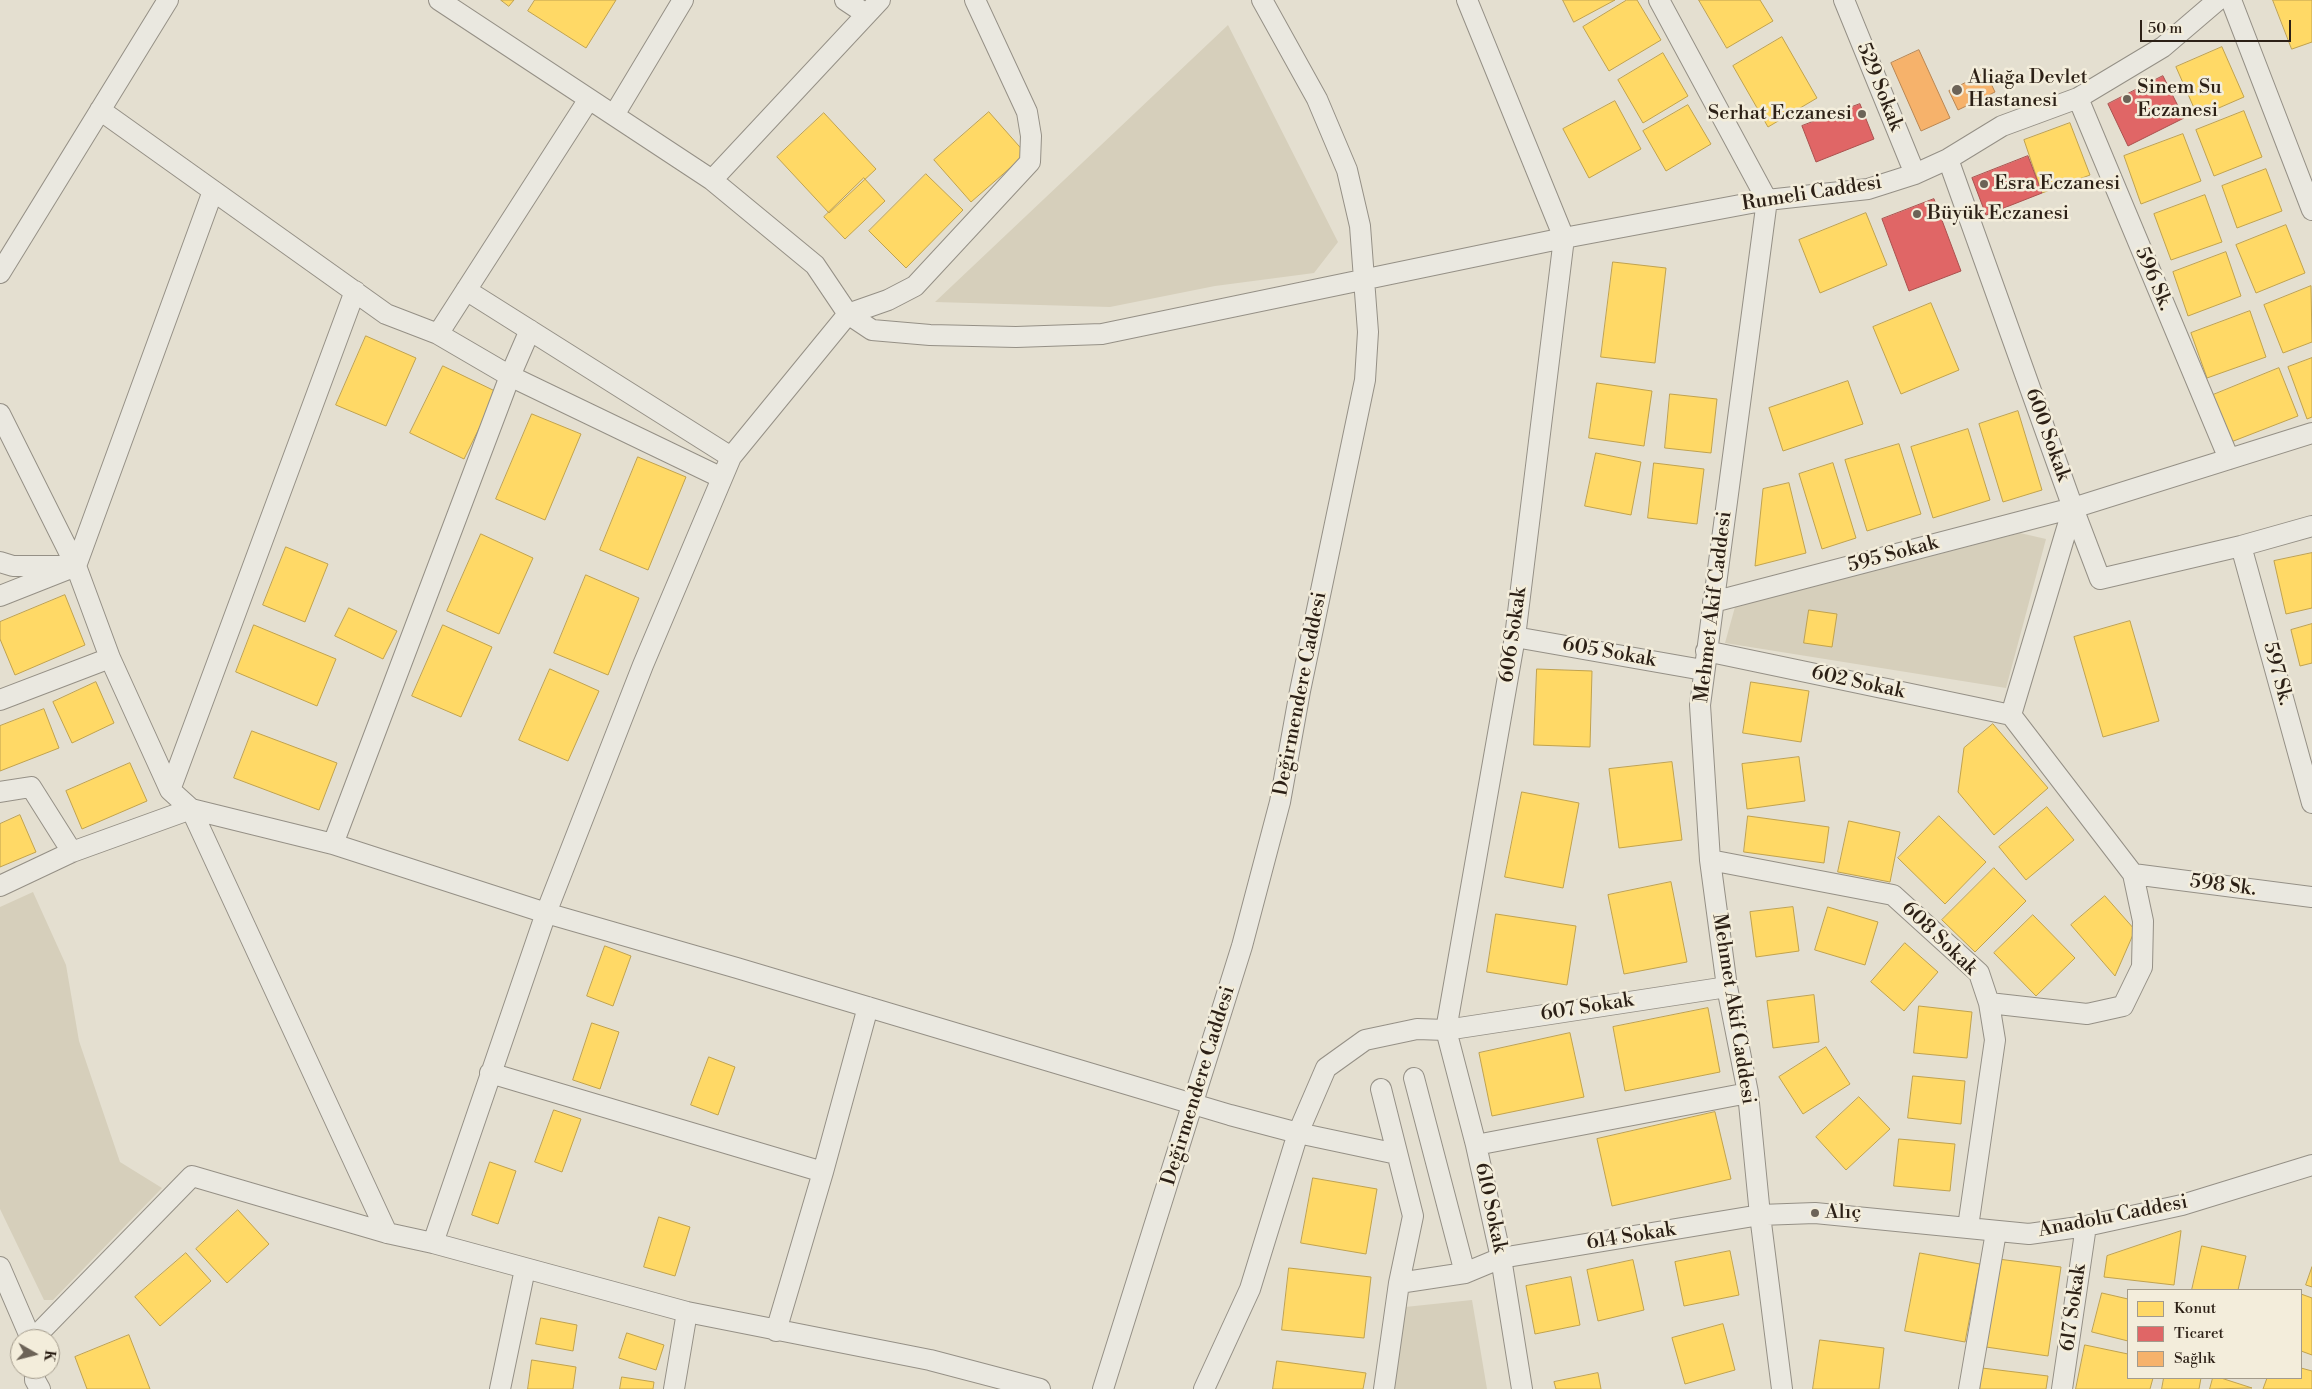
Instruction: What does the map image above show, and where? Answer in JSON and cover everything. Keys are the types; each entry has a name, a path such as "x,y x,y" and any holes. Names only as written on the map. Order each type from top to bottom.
{"street":[{"path":"0,273 168,0"},
{"path":"439,0 712,180 815,265 848,314"},
{"path":"614,115 682,0"},
{"path":"845,0 866,14"},
{"path":"712,180 880,0"},
{"path":"433,1243 546,913 644,665 731,457 848,314 888,300 915,286 1030,162 1031,136 1027,112 975,0"},
{"name":"Değirmendere Caddesi","path":"1103,1389 1242,946 1280,802 1302,682 1365,380 1368,332 1360,226 1347,170 1317,99 1262,0"},
{"path":"1467,0 1564,238"},
{"path":"1659,0 1767,200"},
{"name":"529 Sokak","path":"1844,0 1915,174"},
{"name":"Rumeli Caddesi","path":"848,314 872,330 930,335 1016,337 1102,334 1564,238 1767,200 1868,189 1915,174 1948,159 2002,126 2078,98 2163,47 2218,0"},
{"path":"2231,0 2312,210"},
{"name":"596 Sk.","path":"2078,98 2229,460"},
{"path":"438,334 589,99"},
{"path":"100,110 386,314 438,334 510,376 722,478"},
{"name":"600 Sokak","path":"1948,159 2072,508 2011,715"},
{"path":"0,596 76,566 213,190"},
{"name":"Mehmet Akif Caddesi","path":"1767,200 1700,705 1710,860 1727,987 1748,1093 1760,1215 1782,1389"},
{"name":"606 Sokak","path":"1446,1030 1515,637 1564,238"},
{"path":"466,290 731,457"},
{"path":"170,790 355,291"},
{"path":"333,844 510,376 530,330"},
{"path":"0,414 76,566 110,658 170,790 191,810 387,1233"},
{"name":"595 Sokak","path":"1713,602 2072,508 2312,433"},
{"path":"2072,508 2100,579 2241,546 2312,526"},
{"name":"597 Sk.","path":"2241,546 2312,803"},
{"path":"0,562 13,566 76,566"},
{"name":"605 Sokak","path":"1515,637 1705,660"},
{"path":"0,700 110,658"},
{"name":"602 Sokak","path":"1705,660 2011,715"},
{"path":"1989,1003 2087,1014 2123,1006 2142,967 2143,921 2133,874 2011,715"},
{"path":"0,792 31,787 72,852"},
{"path":"0,886 72,852 191,810 333,844 546,913 1298,1134 1397,1154"},
{"name":"608 Sokak","path":"1710,860 1893,895 1979,972 1989,1003 1995,1040 1968,1227"},
{"name":"598 Sk.","path":"2133,874 2312,897"},
{"name":"607 Sokak","path":"1204,1389 1250,1289 1298,1134 1326,1068 1365,1040 1417,1029 1446,1030 1727,987"},
{"path":"776,1331 823,1172 868,1007"},
{"name":"610 Sokak","path":"1446,1030 1476,1145 1502,1258 1522,1389"},
{"path":"490,1073 823,1172"},
{"path":"1414,1078 1465,1273"},
{"path":"1381,1089 1413,1216 1399,1283 1384,1389"},
{"path":"1476,1145 1748,1093"},
{"name":"Anadolu Caddesi","path":"1760,1215 1815,1213 2029,1234 2086,1226 2182,1205 2312,1165"},
{"path":"42,1329 192,1176 387,1233 433,1243 687,1312 930,1360 1040,1389"},
{"name":"614 Sokak","path":"1399,1283 1465,1273 1502,1258 1760,1215"},
{"name":"617 Sokak","path":"2062,1389 2086,1226"},
{"path":"1969,1389 1996,1232"},
{"path":"0,1267 28,1329"},
{"path":"500,1389 525,1269"},
{"path":"674,1389 687,1312"}],"shaded area":[{"path":"1228,25 1338,242 1314,273 1215,286 1110,307 935,302"},
{"path":"2020,533 2046,539 2006,688 1725,643 1735,607"},
{"path":"33,892 66,965 79,1041 120,1162 162,1188 53,1300 44,1300 0,1209 0,907"},
{"path":"1472,1300 1487,1389 1394,1389 1405,1307"}],"building: Konut":[{"path":"501,0 514,0 509,6"},
{"path":"535,0 616,0 586,48 528,11"},
{"path":"1563,0 1615,0 1574,22"},
{"path":"1627,0 1637,0 1661,40 1609,71 1583,27"},
{"path":"1699,0 1760,0 1773,21 1727,48"},
{"path":"2273,0 2312,0 2312,42 2292,49"},
{"path":"1782,37 1817,98 1768,127 1733,66"},
{"path":"2222,47 2244,97 2198,117 2176,67"},
{"path":"1663,53 1688,96 1643,123 1618,80"},
{"path":"1615,101 1641,149 1589,178 1563,129"},
{"path":"1688,105 1711,144 1666,171 1643,131"},
{"path":"2244,111 2262,157 2214,176 2196,130"},
{"path":"989,112 1026,154 971,202 934,160"},
{"path":"824,113 876,169 829,213 777,157"},
{"path":"2070,123 2090,175 2042,193 2024,140"},
{"path":"2183,134 2201,181 2141,204 2124,156"},
{"path":"2266,169 2282,211 2237,228 2222,186"},
{"path":"926,174 963,210 906,268 869,231"},
{"path":"864,178 885,201 845,239 824,217"},
{"path":"2205,195 2222,242 2171,260 2154,214"},
{"path":"1866,213 1887,265 1820,293 1799,240"},
{"path":"2286,225 2305,273 2256,293 2236,245"},
{"path":"2226,252 2241,296 2188,316 2173,272"},
{"path":"1613,262 1666,268 1655,363 1601,357"},
{"path":"2311,286 2312,342 2283,353 2264,305"},
{"path":"1931,303 1959,370 1901,394 1873,327"},
{"path":"2250,311 2266,357 2207,378 2191,333"},
{"path":"366,336 416,358 386,426 336,405"},
{"path":"2312,358 2312,417 2307,419 2288,367"},
{"path":"443,366 497,392 464,459 410,433"},
{"path":"2279,368 2298,416 2231,442 2213,395"},
{"path":"1848,381 1863,424 1783,451 1769,408"},
{"path":"1597,383 1652,391 1644,446 1589,438"},
{"path":"1670,394 1717,399 1711,453 1665,448"},
{"path":"2018,411 2042,490 2003,502 1979,424"},
{"path":"532,414 581,434 545,520 496,499"},
{"path":"1968,429 1990,500 1933,518 1911,447"},
{"path":"1899,444 1921,514 1867,531 1845,460"},
{"path":"1596,453 1641,462 1631,515 1585,506"},
{"path":"638,457 686,477 648,570 600,550"},
{"path":"1654,463 1704,469 1697,524 1648,518"},
{"path":"1833,463 1856,538 1822,549 1799,474"},
{"path":"1789,483 1806,553 1755,566 1763,489"},
{"path":"481,534 533,558 499,634 447,611"},
{"path":"286,547 328,564 305,622 263,605"},
{"path":"2312,553 2312,608 2286,614 2274,561"},
{"path":"586,575 639,598 608,675 554,653"},
{"path":"65,595 85,645 15,675 0,639 0,622"},
{"path":"349,608 397,631 383,659 335,636"},
{"path":"1809,610 1837,614 1832,647 1804,643"},
{"path":"2130,621 2159,721 2103,737 2074,637"},
{"path":"2312,624 2312,663 2300,666 2291,630"},
{"path":"254,625 336,659 317,706 236,672"},
{"path":"443,625 492,647 461,717 412,696"},
{"path":"550,669 599,691 568,761 519,740"},
{"path":"1537,669 1592,671 1590,747 1534,745"},
{"path":"96,682 114,723 72,743 53,702"},
{"path":"1751,682 1809,691 1801,742 1743,733"},
{"path":"44,709 59,748 0,771 0,726"},
{"path":"1993,724 2048,788 1994,835 1958,792 1964,748"},
{"path":"252,731 337,763 319,810 234,778"},
{"path":"1799,757 1805,801 1747,809 1742,764"},
{"path":"1672,762 1682,840 1619,848 1609,769"},
{"path":"130,763 147,801 82,829 66,791"},
{"path":"1522,792 1579,803 1563,888 1505,877"},
{"path":"2047,807 2074,840 2026,880 1999,847"},
{"path":"20,815 36,852 0,867 0,824"},
{"path":"1748,816 1829,827 1824,863 1744,852"},
{"path":"1939,816 1986,862 1945,904 1898,858"},
{"path":"1849,821 1900,832 1890,882 1838,872"},
{"path":"1994,868 2026,901 1975,952 1942,920"},
{"path":"1671,882 1687,962 1624,974 1608,895"},
{"path":"2105,896 2135,930 2115,976 2071,925"},
{"path":"1793,907 1799,951 1756,957 1750,912"},
{"path":"1828,907 1878,922 1865,965 1815,950"},
{"path":"1496,914 1576,926 1567,985 1487,972"},
{"path":"2033,915 2075,958 2036,996 1994,953"},
{"path":"1905,943 1938,972 1904,1011 1871,982"},
{"path":"605,946 631,956 613,1006 587,996"},
{"path":"1814,995 1819,1042 1773,1048 1767,1001"},
{"path":"1919,1006 1972,1012 1967,1058 1914,1053"},
{"path":"1708,1008 1720,1072 1625,1091 1613,1027"},
{"path":"592,1023 619,1032 600,1089 573,1080"},
{"path":"1570,1033 1584,1097 1492,1116 1479,1053"},
{"path":"1826,1047 1850,1084 1803,1114 1779,1077"},
{"path":"709,1057 735,1067 718,1115 691,1105"},
{"path":"1913,1076 1965,1081 1961,1124 1908,1118"},
{"path":"1859,1097 1890,1129 1846,1170 1816,1137"},
{"path":"554,1110 581,1119 562,1172 535,1162"},
{"path":"1715,1112 1731,1179 1612,1206 1597,1139"},
{"path":"1899,1139 1955,1144 1950,1191 1894,1186"},
{"path":"490,1162 516,1171 498,1224 472,1215"},
{"path":"1313,1178 1377,1189 1366,1254 1301,1243"},
{"path":"238,1210 269,1244 227,1283 196,1249"},
{"path":"659,1217 690,1227 675,1276 644,1267"},
{"path":"2181,1231 2174,1285 2104,1277 2107,1256"},
{"path":"2202,1246 2246,1256 2238,1289 2192,1289"},
{"path":"1730,1251 1739,1295 1684,1306 1675,1262"},
{"path":"186,1253 211,1281 160,1326 135,1297"},
{"path":"1920,1253 1980,1264 1965,1342 1905,1331"},
{"path":"1998,1259 2061,1267 2048,1356 1986,1347"},
{"path":"1633,1260 1644,1310 1598,1321 1587,1270"},
{"path":"2312,1267 2312,1287 2306,1285"},
{"path":"1289,1268 1371,1277 1364,1338 1282,1330"},
{"path":"1571,1277 1580,1325 1535,1334 1526,1286"},
{"path":"2102,1293 2127,1299 2127,1341 2092,1332"},
{"path":"2302,1294 2312,1298 2312,1355 2302,1351"},
{"path":"541,1318 577,1325 573,1351 536,1344"},
{"path":"1723,1324 1735,1370 1685,1384 1672,1338"},
{"path":"627,1333 664,1345 656,1370 619,1358"},
{"path":"129,1335 150,1389 87,1389 75,1357"},
{"path":"1820,1340 1884,1348 1879,1389 1813,1389"},
{"path":"2085,1345 2127,1354 2127,1379 2153,1379 2150,1389 2076,1389"},
{"path":"532,1360 576,1367 573,1389 528,1389"},
{"path":"1277,1361 1366,1373 1363,1389 1273,1389"},
{"path":"1982,1368 2048,1376 2046,1389 1980,1389"},
{"path":"2302,1368 2312,1371 2312,1389 2263,1389 2267,1379 2302,1379"},
{"path":"1598,1373 1601,1389 1556,1389 1554,1382"},
{"path":"622,1377 654,1382 653,1389 620,1389"},
{"path":"2164,1379 2201,1379 2199,1389 2162,1389"},
{"path":"2213,1379 2224,1379 2252,1388 2210,1389"}],"building: Ticaret":[{"path":"2163,76 2184,118 2128,146 2108,104"},
{"path":"1860,104 1874,139 1816,162 1802,126"},
{"path":"2028,156 2042,193 1986,215 1972,178"},
{"path":"1934,199 1961,271 1909,291 1882,219"}],"building: Sağlık":[{"path":"1919,50 1950,118 1921,131 1891,63"},
{"path":"1986,73 1995,92 1958,110 1949,91"}],"place":[{"name":"Aliağa Devlet Hastanesi","path":"1957,90"},
{"name":"Sinem Su Eczanesi","path":"2127,99"},
{"name":"Serhat Eczanesi","path":"1862,114"},
{"name":"Esra Eczanesi","path":"1984,184"},
{"name":"Büyük Eczanesi","path":"1917,214"},
{"name":"Alıç","path":"1815,1213"}]}
